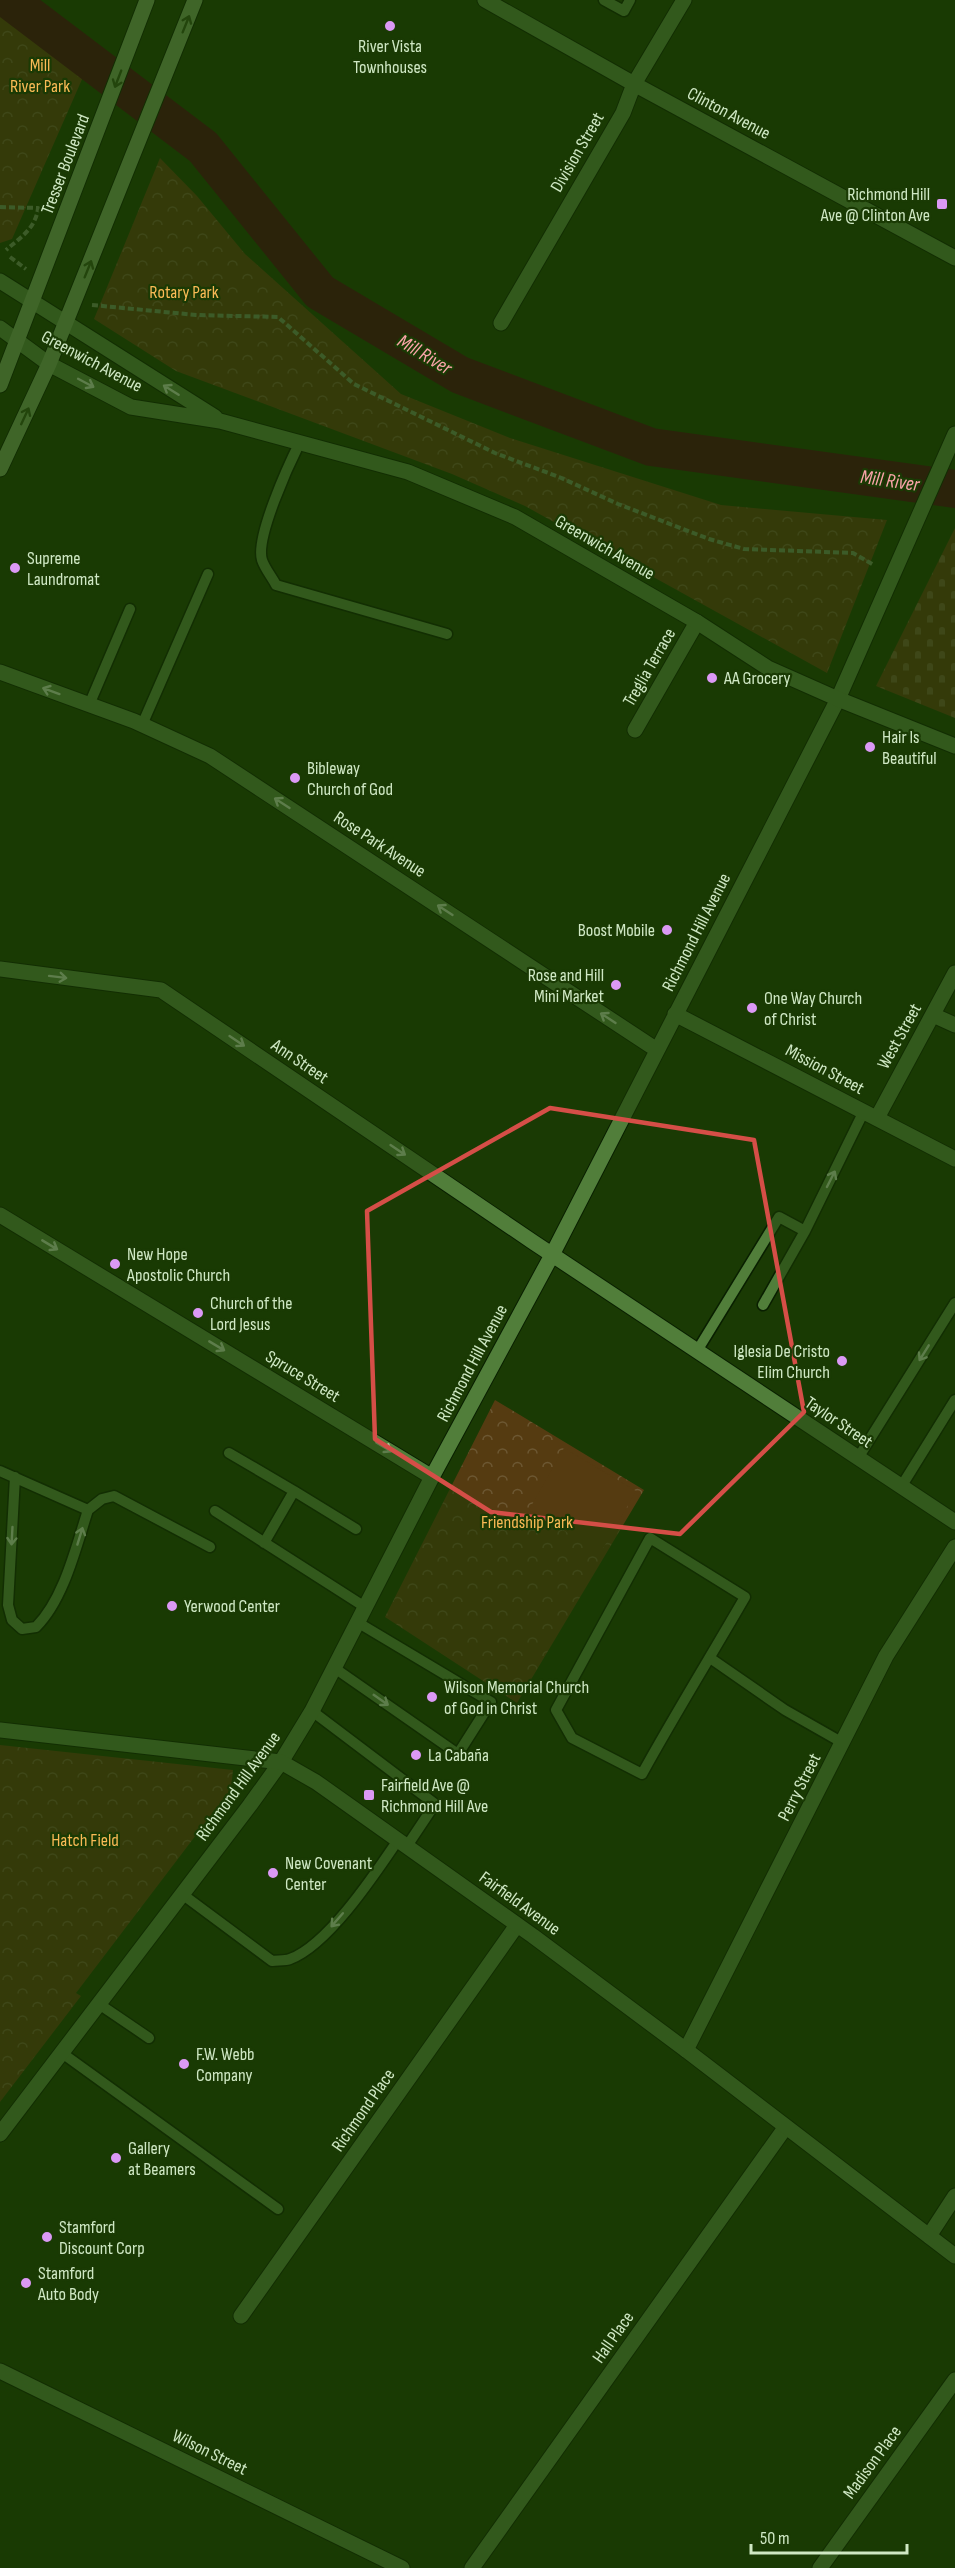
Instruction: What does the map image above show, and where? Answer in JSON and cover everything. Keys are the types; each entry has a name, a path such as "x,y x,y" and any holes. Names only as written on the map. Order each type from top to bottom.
{"main road":[{"name":"Tresser Boulevard","path":"0,385 147,0"},
{"path":"0,469 66,324 195,0"}],"street":[{"name":"Clinton Avenue","path":"485,0 634,84 955,258"},
{"name":"Division Street","path":"501,323 623,113 634,84 684,0"},
{"name":"Greenwich Avenue","path":"0,281 220,421"},
{"name":"Greenwich Avenue","path":"0,328 49,364 131,407 220,421 408,472 515,518 697,622 768,668 955,746"},
{"name":"Richmond Hill Avenue","path":"0,2134 281,1762 312,1711 432,1477 552,1255 838,699 955,434"},
{"name":"Treglia Terrace","path":"635,730 697,622"},
{"name":"Rose Park Avenue","path":"0,672 142,725 210,756 657,1050"},
{"name":"Ann Street","path":"0,969 161,990 552,1255"},
{"name":"West Street","path":"871,1115 933,1015 955,974"},
{"name":"Mission Street","path":"675,1014 955,1159"},
{"path":"933,1015 955,1025"},
{"name":"Spruce Street","path":"0,1215 432,1477"},
{"name":"Taylor Street","path":"552,1255 955,1522"},
{"name":"Perry Street","path":"686,2050 886,1656 955,1547"},
{"name":"Fairfield Avenue","path":"0,1730 281,1762 316,1782 517,1925 686,2050 955,2256"},
{"name":"Richmond Place","path":"241,2316 517,1925"},
{"name":"Hall Place","path":"472,2568 785,2128"},
{"path":"929,2236 955,2196"},
{"name":"Wilson Street","path":"0,2371 402,2568"},
{"name":"Madison Place","path":"820,2568 955,2380"}],"lane":[{"path":"604,0 624,11 630,0"},
{"path":"300,442 283,476 270,511 264,540 261,559 276,585 447,634"},
{"path":"142,725 207,574"},
{"path":"89,705 130,609"},
{"path":"763,1305 871,1115"},
{"path":"697,1351 779,1217 805,1231"},
{"path":"858,1458 955,1303"},
{"path":"901,1486 955,1400"},
{"path":"229,1452 356,1529"},
{"path":"0,1471 88,1510"},
{"path":"15,1477 8,1605 12,1620 22,1629 36,1627 51,1607 72,1560 88,1510 102,1499 114,1496 210,1547"},
{"path":"264,1543 294,1491"},
{"path":"215,1512 365,1607"},
{"path":"650,1538 745,1597 710,1658 688,1691 642,1774 572,1738 556,1710 650,1538"},
{"path":"333,1667 458,1754 491,1702 357,1622"},
{"path":"710,1658 785,1710 843,1743"},
{"path":"182,1894 272,1960 289,1959 317,1942 435,1804 312,1711"},
{"path":"99,2004 149,2038"},
{"path":"62,2052 278,2209"}],"path":[{"path":"0,207 38,208 37,218 26,234 6,250"},
{"path":"87,305 196,315 278,317 354,384 495,453 709,539 744,549 853,553 874,565"}],"highlighted area":[{"path":"550,1108 754,1140 804,1412 680,1534 491,1512 375,1439 367,1211"}],"green space":[{"name":"Mill River Park","path":"0,0 9,0 90,61 12,239 0,243"},
{"name":"Rotary Park","path":"160,158 197,196 245,254 401,394 510,438 721,505 887,520 827,673 525,506 452,474 176,371 94,319"},
{"path":"955,528 955,718 876,686"},
{"name":"Friendship Park","path":"495,1400 644,1490 517,1703 385,1617"},
{"path":"564,1448 636,1491 601,1552 529,1510"},
{"name":"Hatch Field","path":"0,1745 233,1770 231,1789 76,1993 81,1996 0,2102"}],"waterway":[{"name":"Mill River","path":"9,0 203,147 320,292 460,375 651,447 955,489"}],"place":[{"name":"River Vista Townhouses","path":"390,26"},
{"name":"Richmond Hill Ave @ Clinton Ave","path":"942,204"},
{"name":"Supreme Laundromat","path":"15,568"},
{"name":"AA Grocery","path":"712,678"},
{"name":"Hair Is Beautiful","path":"870,747"},
{"name":"Bibleway Church of God","path":"295,778"},
{"name":"Boost Mobile","path":"667,930"},
{"name":"Rose and Hill Mini Market","path":"616,985"},
{"name":"One Way Church of Christ","path":"752,1008"},
{"name":"New Hope Apostolic Church","path":"115,1264"},
{"name":"Church of the Lord Jesus","path":"198,1313"},
{"name":"Iglesia De Cristo Elim Church","path":"842,1361"},
{"name":"Yerwood Center","path":"172,1606"},
{"name":"Wilson Memorial Church of God in Christ","path":"432,1697"},
{"name":"La Cabaña","path":"416,1755"},
{"name":"Fairfield Ave @ Richmond Hill Ave","path":"369,1795"},
{"name":"New Covenant Center","path":"273,1873"},
{"name":"F.W. Webb Company","path":"184,2064"},
{"name":"Gallery at Beamers","path":"116,2158"},
{"name":"Stamford Discount Corp","path":"47,2237"},
{"name":"Stamford Auto Body","path":"26,2283"}]}
